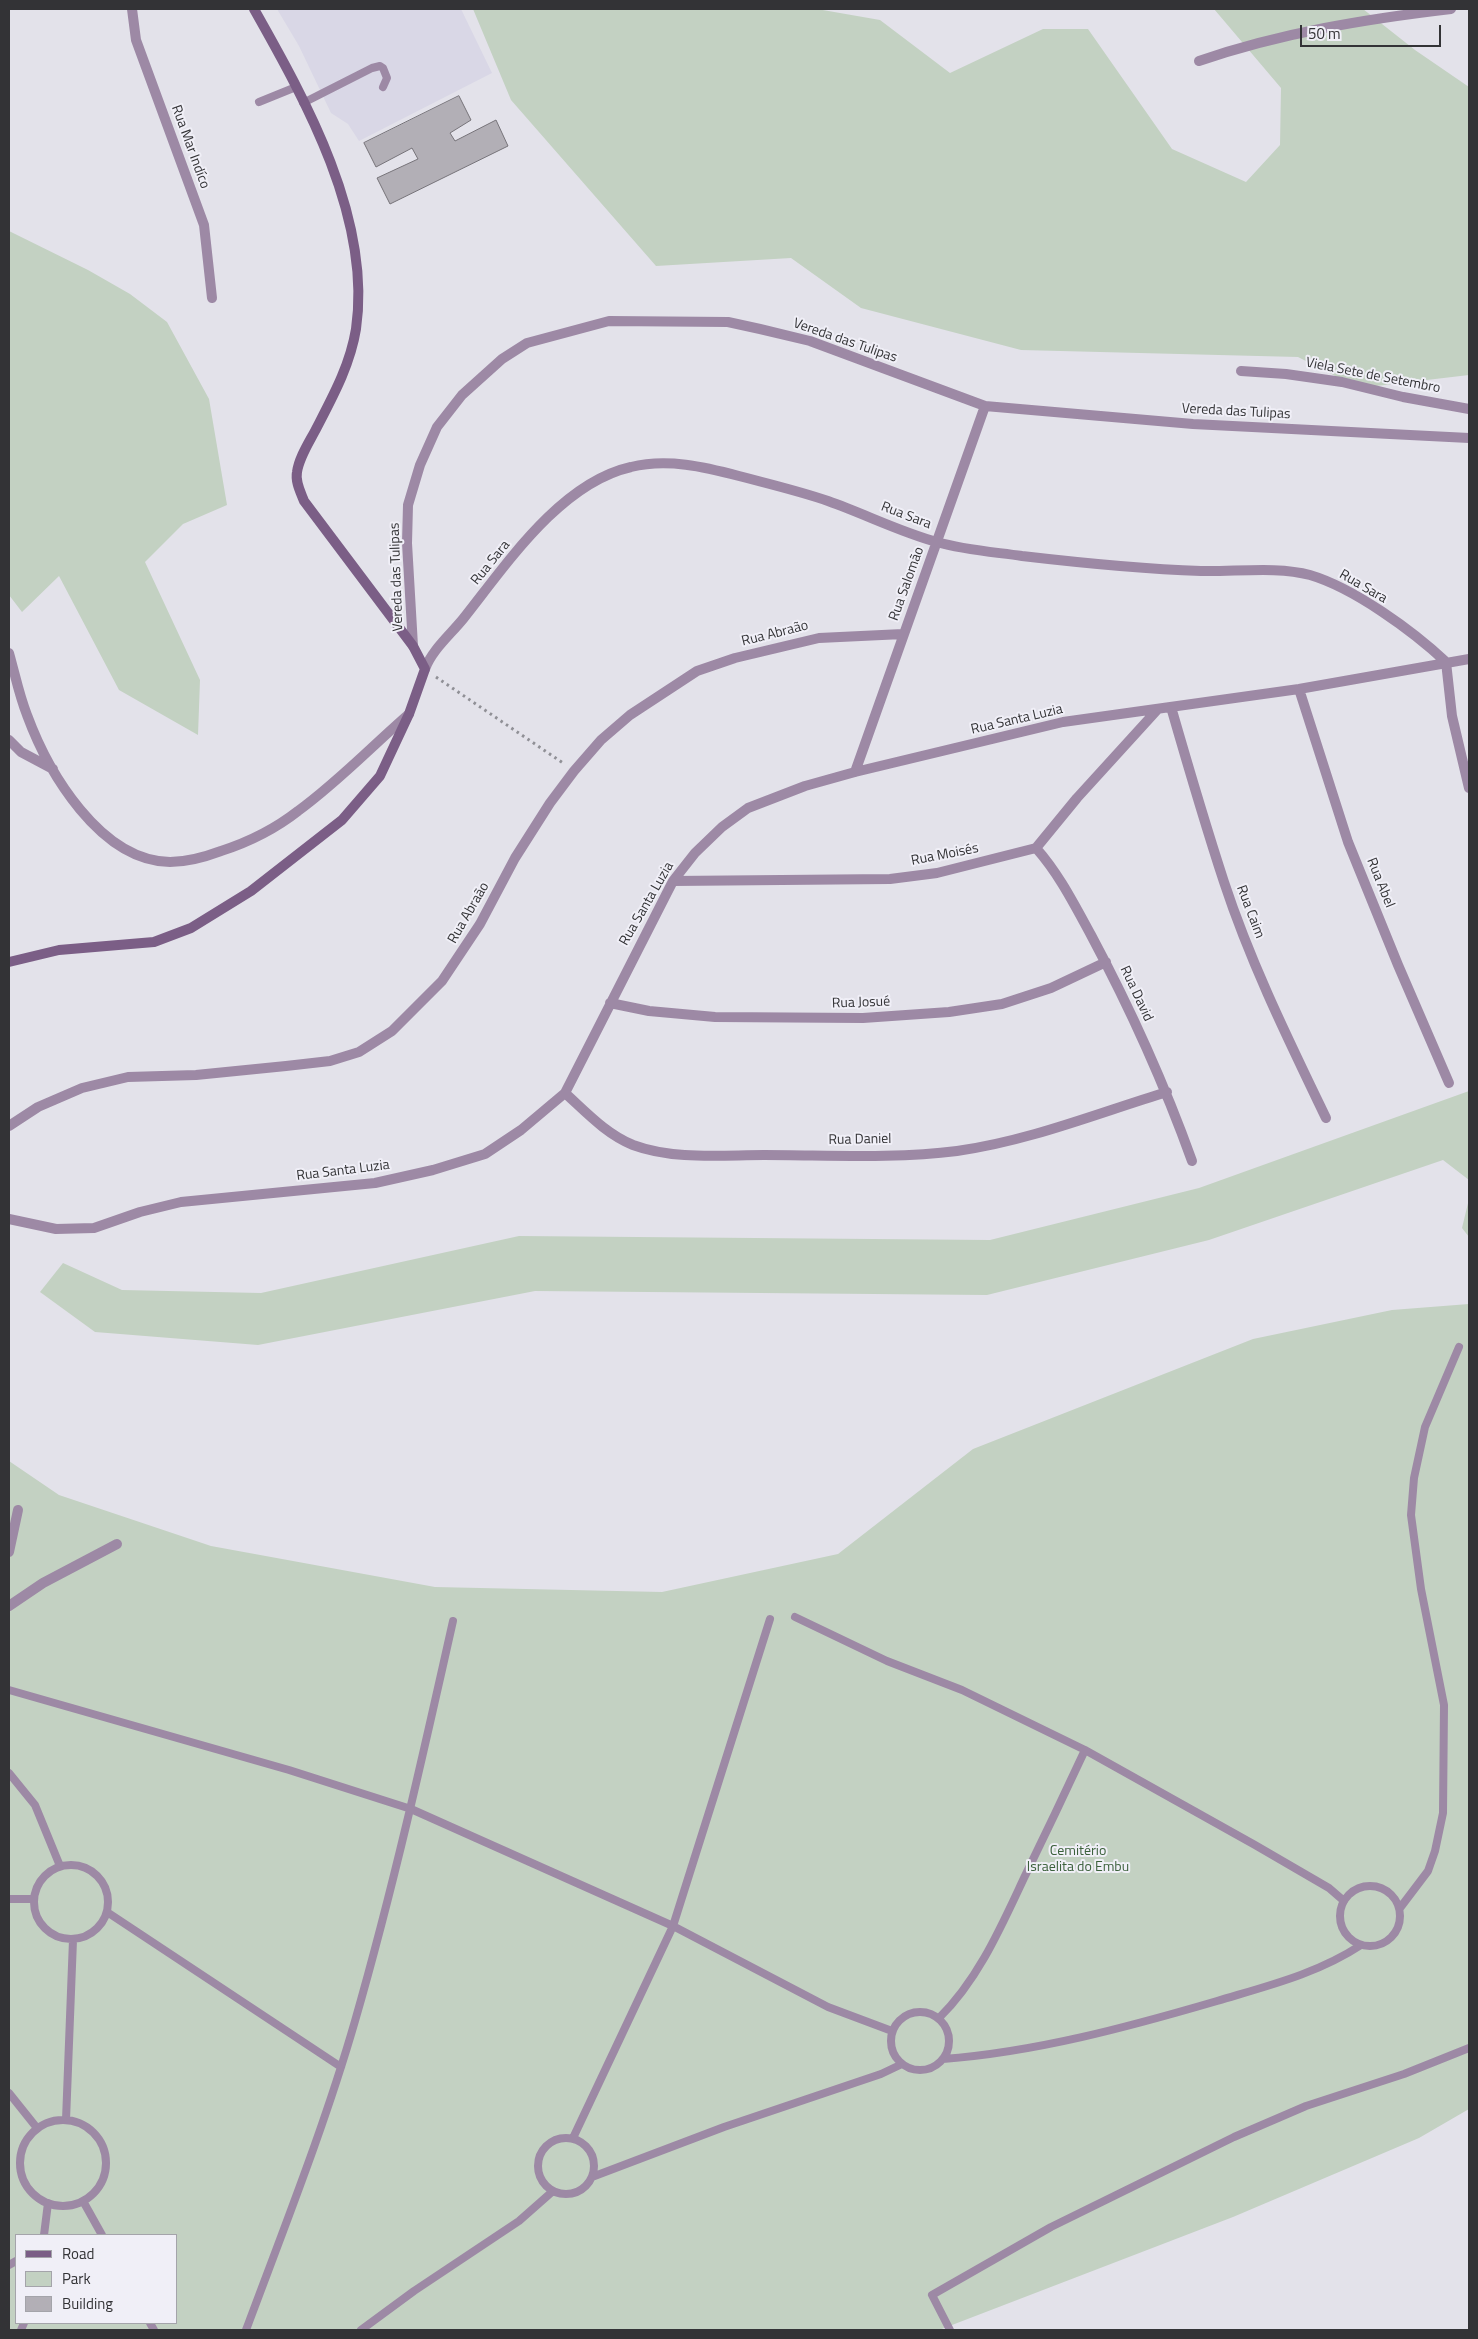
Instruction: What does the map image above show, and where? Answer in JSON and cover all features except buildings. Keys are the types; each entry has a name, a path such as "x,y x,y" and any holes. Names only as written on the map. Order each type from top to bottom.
{"main road":[{"path":"9,962 59,950 154,942 192,928 251,891 342,820 380,776 408,714 425,669 413,646 304,502 298,487 296,474 300,459 342,377 356,330 358,283 348,215 332,166 296,87 254,9"}],"street":[{"name":"Rua Mar Indíco","path":"132,9 136,40 204,225 212,298"},
{"path":"1199,61 1244,45 1451,9"},
{"name":"Vereda das Tulipas","path":"413,646 408,505 420,465 437,427 462,395 502,358 528,343 609,321 728,322 810,341 985,406 1193,424 1469,438"},
{"name":"Viela Sete de Setembro","path":"1241,371 1286,374 1342,382 1403,397 1469,409"},
{"name":"Rua Salomão","path":"855,772 985,406"},
{"name":"Rua Sara","path":"425,669 429,658 541,524 567,500 598,479 630,467 661,463 703,467 826,500 937,542 975,550 1111,566 1206,571 1282,571 1308,574 1340,587 1402,627 1446,662"},
{"name":"Rua Abraão","path":"9,1126 38,1107 91,1086 128,1076 196,1075 330,1061 359,1052 392,1031 442,981 461,955 515,858 574,771 601,740 630,715 697,671 773,647 819,638 903,634"},
{"path":"9,653 27,715 53,769 72,801 94,826 115,842 142,857 169,862 198,859 261,835 297,812 332,784 408,714"},
{"path":"1469,659 1446,662 1452,716 1469,788"},
{"name":"Rua Santa Luzia","path":"9,1219 56,1229 94,1228 140,1212 181,1202 375,1183 433,1170 485,1154 521,1130 564,1093 673,881 695,852 748,808 805,786 855,772 1063,722 1298,689 1446,662"},
{"name":"Rua Abel","path":"1298,689 1348,842 1449,1083"},
{"name":"Rua Caim","path":"1171,708 1231,902 1276,1015 1326,1118"},
{"path":"1036,848 1077,798 1158,710"},
{"path":"9,740 21,752 53,769"},
{"name":"Rua Moisés","path":"673,881 890,879 937,873 1036,848"},
{"name":"Rua David","path":"1036,848 1053,866 1106,962 1167,1092 1192,1161"},
{"name":"Rua Josué","path":"610,1003 649,1011 715,1017 863,1018 949,1012 1002,1004 1051,988 1106,962"},
{"name":"Rua Daniel","path":"564,1093 603,1128 634,1145 673,1154 713,1155 882,1154 957,1150 1025,1137 1167,1092"},
{"path":"9,1552 18,1510"},
{"path":"9,1606 43,1583 117,1544"}],"lane":[{"path":"303,103 372,68 380,66 383,68 386,78 383,87"},
{"path":"259,102 296,87"},
{"path":"1400,1908 1428,1871 1436,1851 1443,1813 1444,1705 1420,1589 1411,1515 1414,1478 1425,1427 1459,1347"},
{"path":"795,1617 887,1661 962,1690 1085,1750 1255,1845 1329,1888 1344,1900"},
{"path":"574,2138 673,1926 770,1619"},
{"path":"246,2330 355,2021 411,1809 454,1621"},
{"path":"9,1690 289,1770 411,1809 673,1926 828,2007 892,2031"},
{"path":"938,2018 952,2006 969,1982 1001,1927 1085,1750"},
{"path":"9,1773 35,1806 60,1866"},
{"path":"60,1866 83,1867 101,1880 106,1890 107,1912 103,1922 95,1931 73,1940 60,1938 48,1933 34,1911 33,1898 38,1884 47,1873 60,1866"},
{"path":"1379,1886 1396,1898 1400,1908 1399,1926 1388,1941 1371,1946 1361,1945 1344,1932 1340,1911 1344,1900 1359,1887 1379,1886"},
{"path":"9,1899 33,1898"},
{"path":"107,1912 340,2067"},
{"path":"66,2120 73,1940"},
{"path":"943,2059 949,2042 945,2025 938,2018 921,2011 903,2016 892,2031 891,2049 902,2064 919,2070 928,2069 943,2059 978,2056 1046,2045 1184,2011 1305,1974 1332,1963 1361,1945"},
{"path":"950,2330 932,2295 1051,2227 1175,2164 1306,2106 1404,2074 1469,2048"},
{"path":"592,2177 594,2158 582,2142 574,2138 556,2139 542,2151 538,2169 546,2185 553,2191 571,2194 580,2191 592,2177 724,2127 881,2074 902,2064"},
{"path":"9,2093 37,2128"},
{"path":"66,2120 80,2123 100,2141 105,2154 105,2168 102,2181 94,2193 83,2201 60,2206 36,2197 22,2175 20,2162 22,2149 28,2138 37,2128 51,2121 66,2120"},
{"path":"361,2330 414,2291 519,2221 553,2191"},
{"path":"83,2201 101,2234"},
{"path":"44,2234 48,2203"}],"path":[{"path":"425,669 574,771"}],"shaded area":[{"path":"277,9 461,9 492,73 359,141 348,124 331,113 299,46"}],"green space":[{"path":"473,9 817,9 880,20 950,73 1043,29 1088,29 1172,149 1246,182 1280,145 1281,88 1214,9 1363,9 1415,50 1469,87 1469,375 1359,388 1298,357 1021,350 861,308 791,258 656,266 511,100"},
{"path":"9,231 88,270 130,294 167,322 209,399 227,505 183,524 145,562 200,680 198,735 119,690 59,576 22,612 9,595"},
{"path":"1469,1091 1469,1180 1443,1160 1209,1240 987,1295 535,1291 258,1345 95,1332 40,1292 63,1263 122,1290 261,1293 519,1236 990,1240 1199,1188"},
{"path":"1469,1199 1469,1237 1462,1228"},
{"name":"Cemitério Israelita do Embu","path":"1469,1304 1469,2109 1419,2138 1233,2217 939,2330 9,2330 9,1461 59,1495 211,1546 435,1587 662,1592 838,1554 973,1449 1253,1339 1392,1310"}]}
